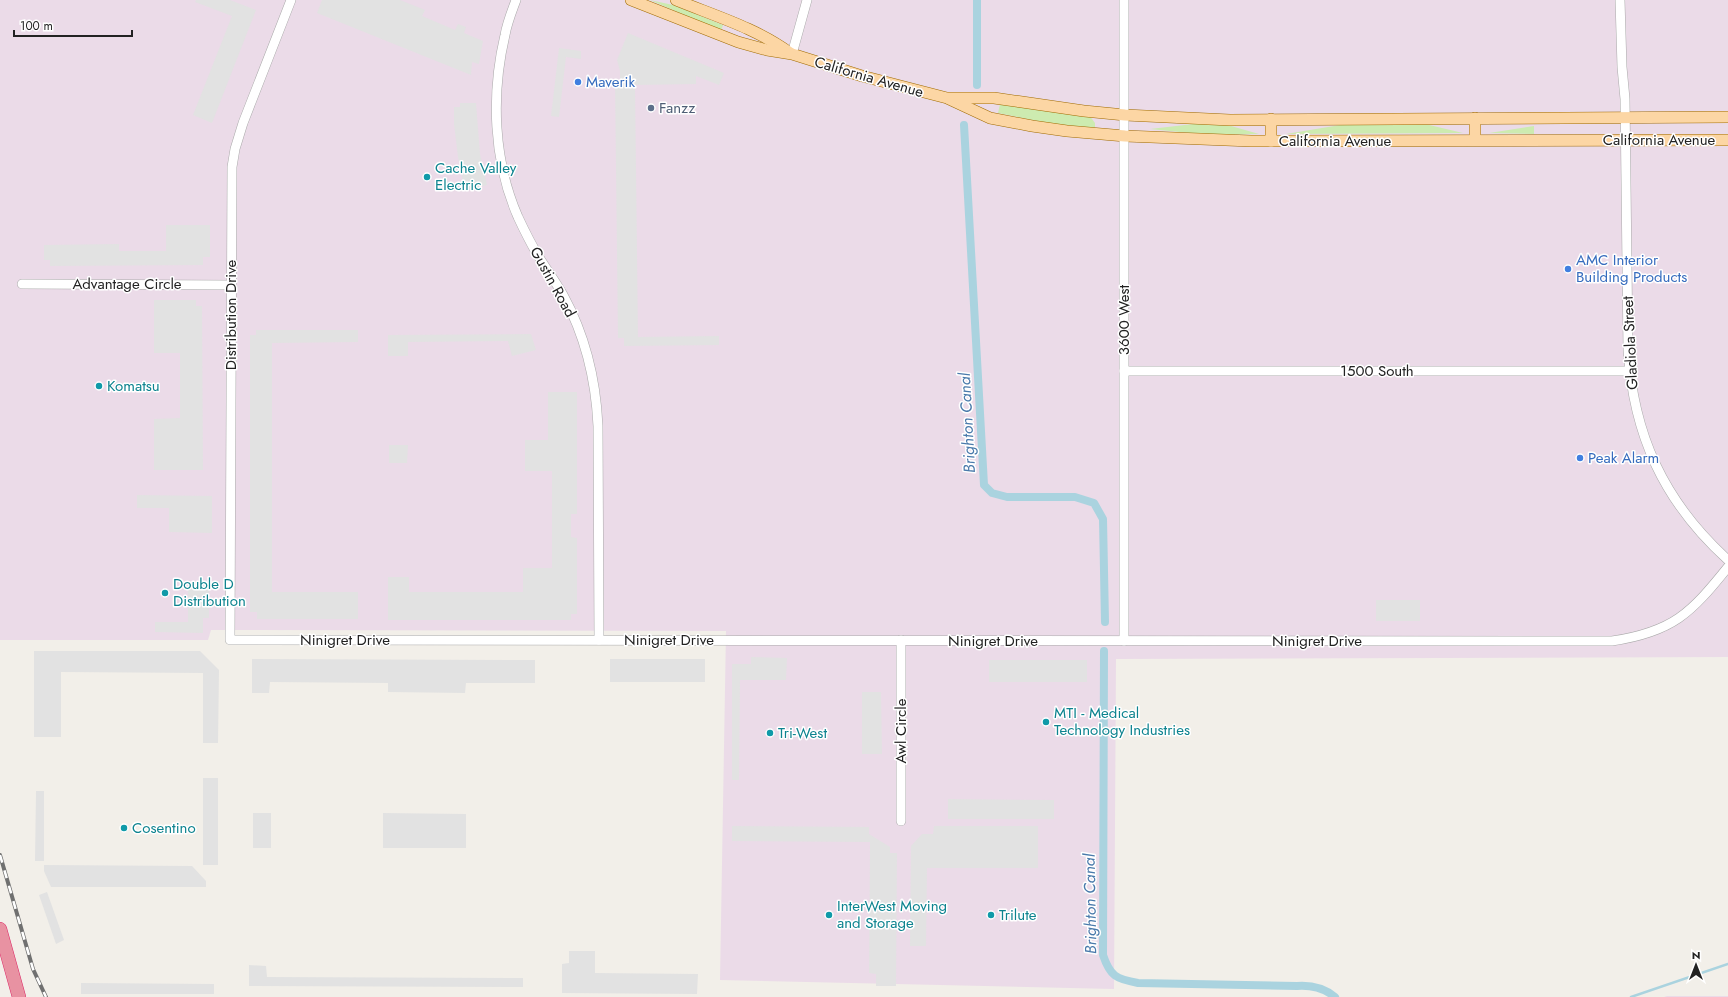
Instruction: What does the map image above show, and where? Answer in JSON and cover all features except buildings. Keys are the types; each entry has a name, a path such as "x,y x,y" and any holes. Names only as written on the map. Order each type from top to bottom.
{"highway":[{"path":"0,929 19,997"}],"main road":[{"name":"California Avenue","path":"631,0 731,40 758,48 792,54 862,76 947,98 982,115 997,120 1032,126 1125,136 1271,141 1728,140"},
{"name":"California Avenue","path":"676,0 760,34 792,54"},
{"name":"California Avenue","path":"947,98 994,98 1084,111 1173,118 1728,117"},
{"path":"1475,118 1476,140"},
{"path":"1271,119 1271,141"}],"street":[{"name":"Distribution Drive","path":"230,640 231,178 233,158 243,123 291,0"},
{"name":"Gustin Road","path":"516,0 505,33 500,55 496,103 499,148 505,178 514,208 541,261 563,295 571,312 584,345 594,383 598,426 599,640"},
{"path":"792,54 807,0"},
{"name":"3600 West","path":"1124,0 1124,641"},
{"name":"Gladiola Street","path":"1620,0 1625,140 1629,371 1639,422 1651,456 1663,481 1687,517 1728,560"},
{"name":"Advantage Circle","path":"22,284 231,285"},
{"name":"1500 South","path":"1124,371 1629,371"},
{"name":"Ninigret Drive","path":"230,640 1612,641 1641,636 1657,631 1681,617 1691,609 1728,567"},
{"name":"Awl Circle","path":"901,640 901,821"}],"shaded area":[{"path":"0,0 1728,0 1728,657 1116,659 1114,989 720,980 726,631 211,630 208,640 0,640"},
{"path":"196,0 230,0 256,10 212,123 193,115 232,16 195,2"},
{"path":"322,0 400,0 425,10 422,16 455,30 458,24 466,27 464,33 483,41 479,64 472,62 471,75 317,13"},
{"path":"628,33 724,73 719,85 696,76 696,84 635,85 638,337 719,336 719,345 624,346 624,338 618,338 615,82 620,82 620,71 617,60"},
{"path":"559,48 581,51 581,59 566,57 559,117 551,116"},
{"path":"460,103 476,103 480,154 487,185 465,191 458,157 454,124 454,107 460,107"},
{"path":"166,225 210,225 210,257 203,257 203,265 50,266 50,260 44,260 44,245 119,244 119,251 166,251"},
{"path":"154,300 196,300 196,306 202,306 203,470 154,470 154,419 180,418 180,353 154,353"},
{"path":"256,330 358,330 358,342 272,343 272,592 358,592 358,619 257,619 257,612 250,612 250,335 256,335"},
{"path":"531,334 536,350 512,356 508,341 408,342 408,356 388,356 388,335"},
{"path":"548,392 577,392 577,514 571,514 571,537 577,538 577,614 571,614 571,620 388,620 388,577 409,577 409,592 523,592 523,568 552,568 552,471 525,471 525,440 548,440"},
{"path":"389,445 408,445 407,463 389,463"},
{"path":"137,495 212,496 212,533 169,532 169,508 137,508"},
{"path":"188,584 209,584 209,618 203,618 203,633 155,632 155,622 188,622"},
{"path":"1376,600 1420,600 1420,621 1376,621"},
{"path":"34,651 200,651 219,670 218,743 203,743 203,673 61,672 61,737 34,737"},
{"path":"751,657 787,658 786,680 740,680 739,780 732,780 732,664 751,664"},
{"path":"252,659 535,660 535,683 466,683 465,693 388,692 388,683 270,682 269,693 252,693"},
{"path":"610,659 705,659 705,682 610,682"},
{"path":"989,660 1087,660 1087,682 989,682"},
{"path":"862,692 881,692 882,754 862,754"},
{"path":"203,778 218,778 218,865 203,865"},
{"path":"36,791 44,791 44,861 35,861"},
{"path":"948,799 1054,800 1054,819 948,819"},
{"path":"253,813 271,813 271,848 253,848"},
{"path":"383,813 466,814 466,848 383,848"},
{"path":"732,826 869,827 869,834 890,847 890,853 897,853 896,986 876,986 876,974 869,973 870,842 732,841"},
{"path":"934,826 1038,826 1038,868 927,868 926,946 910,946 911,846 922,834 933,834"},
{"path":"44,865 192,866 206,881 206,887 51,887 44,871"},
{"path":"47,892 64,940 56,944 39,895"},
{"path":"569,951 595,951 595,973 698,974 697,994 562,993 562,964 569,963"},
{"path":"249,965 266,966 267,977 523,978 523,987 249,986"},
{"path":"81,983 214,984 214,994 81,994"},
{"path":"1728,996 1728,997 1664,997"}],"green space":[{"path":"650,0 673,5 723,25 721,31"},
{"path":"1000,104 1089,115 1095,123 1095,128 1052,124 998,113"},
{"path":"1202,123 1224,124 1259,134 1209,135 1150,129"},
{"path":"1352,123 1425,124 1463,133 1286,134"},
{"path":"1534,126 1534,134 1489,133"}],"waterway":[{"name":"Brighton Canal","path":"977,0 977,85"},
{"name":"Brighton Canal","path":"964,125 984,485 992,493 1007,497 1075,497 1094,503 1103,519 1105,622"},
{"name":"Brighton Canal","path":"1104,651 1103,955 1108,968 1119,978 1138,983 1307,986 1322,989 1335,997"},
{"path":"1631,997 1728,964"}],"railway":[{"path":"0,855 33,969 46,997"}],"place":[{"name":"Maverik","path":"578,82"},
{"name":"Fanzz","path":"651,108"},
{"name":"Cache Valley Electric","path":"427,177"},
{"name":"AMC Interior Building Products","path":"1568,269"},
{"name":"Komatsu","path":"99,386"},
{"name":"Peak Alarm","path":"1580,458"},
{"name":"Double D Distribution","path":"165,593"},
{"name":"MTI - Medical Technology Industries","path":"1046,722"},
{"name":"Tri-West","path":"770,733"},
{"name":"Cosentino","path":"124,828"},
{"name":"InterWest Moving and Storage","path":"829,915"},
{"name":"Trilute","path":"991,915"}]}
